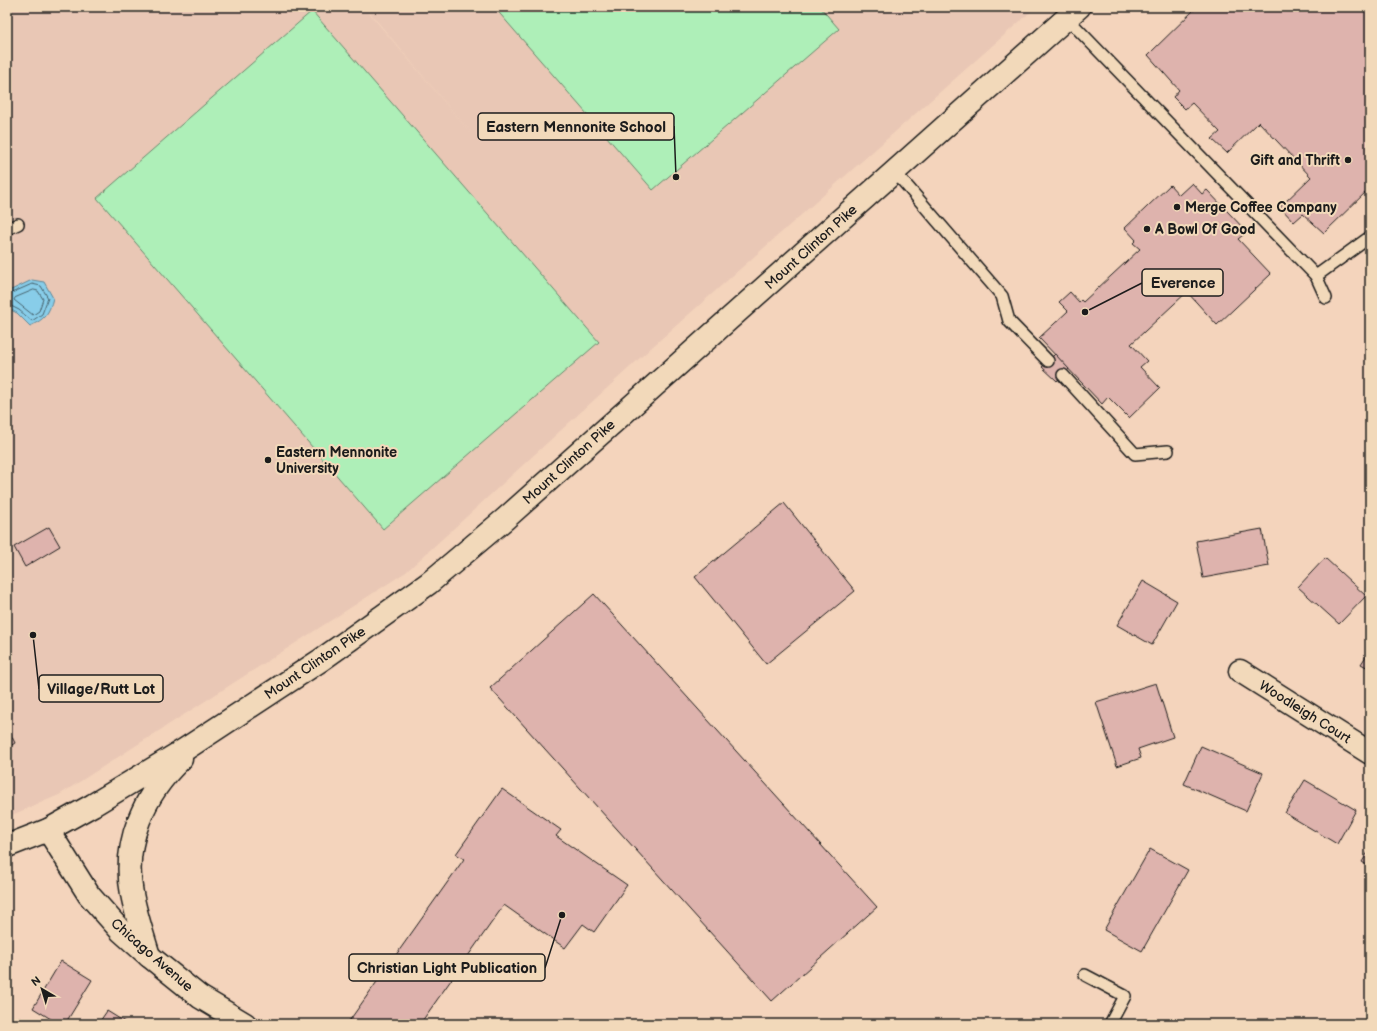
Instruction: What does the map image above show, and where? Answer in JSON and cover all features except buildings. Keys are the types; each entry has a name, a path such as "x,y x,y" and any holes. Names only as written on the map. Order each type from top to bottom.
{"street":[{"name":"Mount Clinton Pike","path":"7,846 48,830 93,805 207,735 321,660 429,583 510,514 1073,12"},
{"name":"Woodleigh Court","path":"1240,671 1370,752"},
{"path":"149,956 132,894 129,874 132,841 137,824 145,806 158,786 173,767 207,735"},
{"name":"Chicago Avenue","path":"48,830 89,895 121,931 149,956 200,997 245,1024"}],"lane":[{"path":"1073,12 1316,276 1326,298"},
{"path":"895,172 1002,296 1009,321 1048,361"},
{"path":"7,230 18,224"},
{"path":"1316,276 1370,237"},
{"path":"1063,375 1135,454 1168,451"},
{"path":"1085,975 1125,996 1110,1024"}],"shaded area":[{"name":"Eastern Mennonite University","path":"7,7 364,7 476,139 365,7 1036,7 652,347 406,572 59,795 7,817"}],"green space":[{"path":"494,7 820,7 839,29 653,190"},
{"path":"312,11 599,342 383,529 97,198"}],"water":[{"path":"32,280 44,282 53,298 46,315 30,326 17,313 11,310 7,313 7,292"}],"place":[{"name":"Gift and Thrift","path":"1348,160"},
{"name":"Eastern Mennonite School","path":"676,177"},
{"name":"Merge Coffee Company","path":"1177,207"},
{"name":"A Bowl Of Good","path":"1147,229"},
{"name":"Everence","path":"1085,312"},
{"name":"Eastern Mennonite University","path":"268,460"},
{"name":"Village/Rutt Lot","path":"33,635"},
{"name":"Christian Light Publication","path":"562,915"}]}
